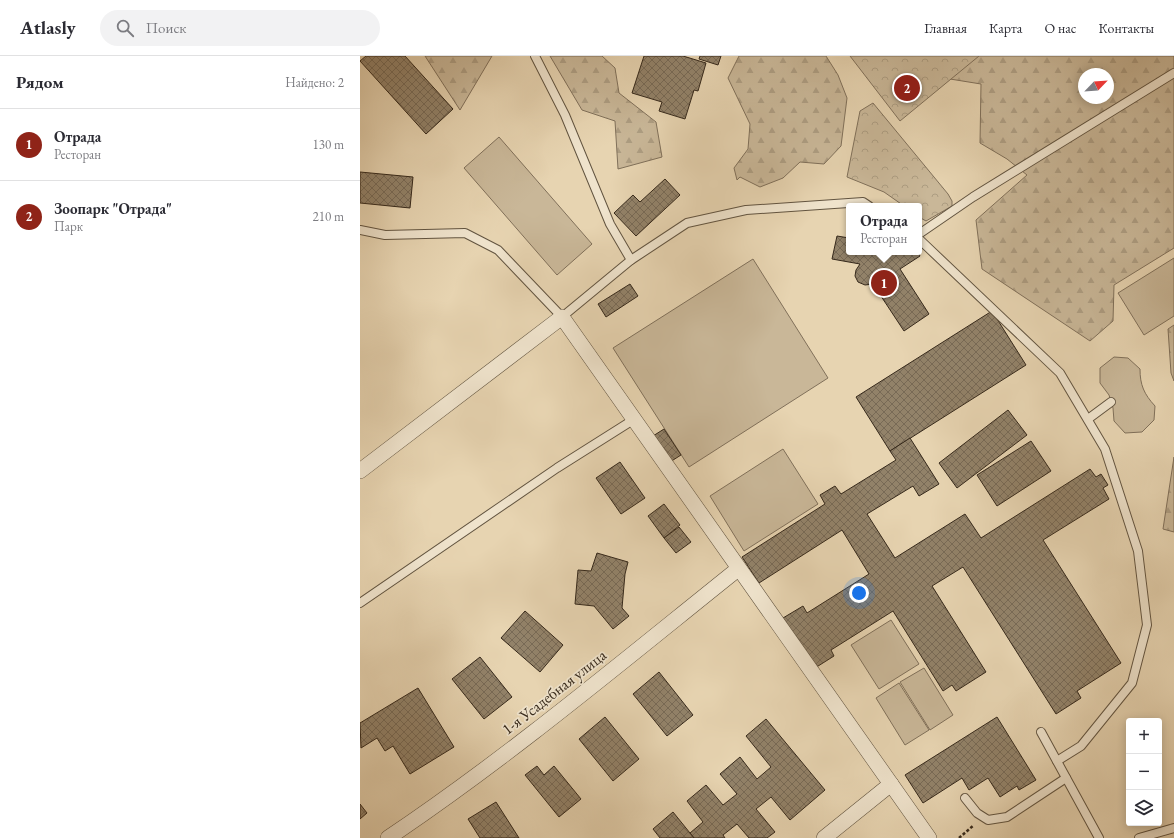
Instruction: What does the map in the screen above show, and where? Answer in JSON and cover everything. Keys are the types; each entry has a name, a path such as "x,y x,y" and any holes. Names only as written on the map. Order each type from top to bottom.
{"street":[{"path":"360,470 562,317 633,420 929,838"},
{"name":"1-я Усадебная улица","path":"388,838 456,792 572,702 738,569"},
{"path":"824,838 891,784"}],"lane":[{"path":"535,56 565,115 610,224 631,260"},
{"path":"922,232 973,197 1174,73"},
{"path":"360,230 385,235 465,233 498,250 562,317 631,260 687,223 746,210 846,203"},
{"path":"848,203 865,203"},
{"path":"922,242 1060,373 1105,449 1138,551 1147,625 1132,683 1081,746 1057,761"},
{"path":"1088,419 1111,402"},
{"path":"360,604 557,468 633,420"},
{"path":"1041,732 1099,838"},
{"path":"965,798 976,813 988,820 1007,817 1066,778"},
{"path":"1139,838 1174,828"}],"path":[{"path":"959,838 985,818"}],"green space":[{"path":"425,56 492,56 460,110"},
{"path":"550,56 602,56 615,68 619,93 656,122 662,157 618,169 615,121 582,110"},
{"path":"739,56 826,56 838,75 847,98 841,146 824,164 800,162 783,178 760,187 740,177 737,180 734,168 748,149 750,124 728,78"},
{"path":"850,56 979,56 900,121"},
{"path":"855,56 1174,56 1174,248 1114,285 1113,321 1090,341 982,269 976,220 1027,175 1007,159 980,143 981,84 950,79 905,112"},
{"path":"873,103 948,194 952,201 952,206 926,221 922,219 922,203 900,203 884,192 847,177 860,111"},
{"path":"499,137 592,244 557,275 464,168"},
{"path":"1174,258 1174,316 1144,335 1118,293"},
{"path":"753,259 828,378 689,467 613,348"},
{"path":"1174,325 1174,381 1171,373 1168,329"},
{"path":"1114,357 1128,358 1140,369 1143,389 1155,406 1154,420 1142,432 1125,433 1114,421 1113,408 1109,395 1100,383 1100,368"},
{"path":"783,449 818,504 744,551 710,496"},
{"path":"1174,457 1174,532 1163,529"},
{"path":"891,620 919,664 879,689 851,645"},
{"path":"924,668 953,715 930,730 900,682"},
{"path":"899,683 929,730 905,745 876,698"}],"building":[{"path":"366,56 405,56 453,109 426,134 360,61"},
{"path":"644,56 683,56 706,63 698,91 694,90 685,119 659,111 662,102 632,93"},
{"path":"700,56 721,56 718,65 699,59"},
{"path":"360,172 413,177 410,208 360,203"},
{"path":"665,179 680,195 636,236 614,213 633,195 640,202"},
{"path":"837,236 846,238 846,255 920,255 900,269 929,314 904,331 873,284 865,285 858,282 855,276 856,270 860,264 832,259"},
{"path":"630,284 638,296 606,317 598,304"},
{"path":"992,311 1026,365 890,451 856,397"},
{"path":"1008,410 1027,435 957,488 939,463"},
{"path":"664,429 681,455 670,462 653,436"},
{"path":"910,438 939,484 919,496 913,486 867,514 895,558 965,514 981,538 1090,469 1096,477 1101,474 1108,485 1103,488 1109,499 1043,540 1121,663 1077,691 1081,698 1056,714 963,567 932,586 986,672 956,691 952,685 943,691 893,611 831,650 834,656 815,668 783,618 803,606 807,613 869,574 842,530 759,583 742,557 825,504 820,495 835,486 841,494 896,460 890,451"},
{"path":"1031,441 1051,471 997,506 977,475"},
{"path":"620,462 645,498 621,514 596,478"},
{"path":"664,504 680,525 664,538 648,516"},
{"path":"679,527 691,542 676,553 664,538"},
{"path":"597,553 628,562 625,574 622,608 629,616 613,629 594,606 575,604 578,570 591,571"},
{"path":"525,611 563,645 540,672 501,638"},
{"path":"480,657 512,697 484,719 452,679"},
{"path":"659,672 693,715 667,736 633,694"},
{"path":"418,688 454,747 410,774 393,746 385,751 377,738 361,748 360,723"},
{"path":"605,717 639,759 613,781 579,739"},
{"path":"997,717 1036,780 1019,790 1017,786 1000,797 988,778 969,790 962,778 923,803 905,775"},
{"path":"766,719 825,790 790,820 771,797 756,809 775,832 767,838 749,838 737,824 723,835 725,838 694,838 690,833 703,822 687,801 706,785 723,805 737,794 720,774 740,757 757,779 771,767 746,736"},
{"path":"537,766 544,775 554,766 581,799 559,817 525,775"},
{"path":"496,802 519,838 480,838 468,819"},
{"path":"360,804 367,813 360,819"},
{"path":"673,812 694,838 660,838 653,829"}],"place":[{"name":"Зоопарк \"Отрада\"","path":"907,88"},
{"name":"Отрада","path":"884,283"}]}
